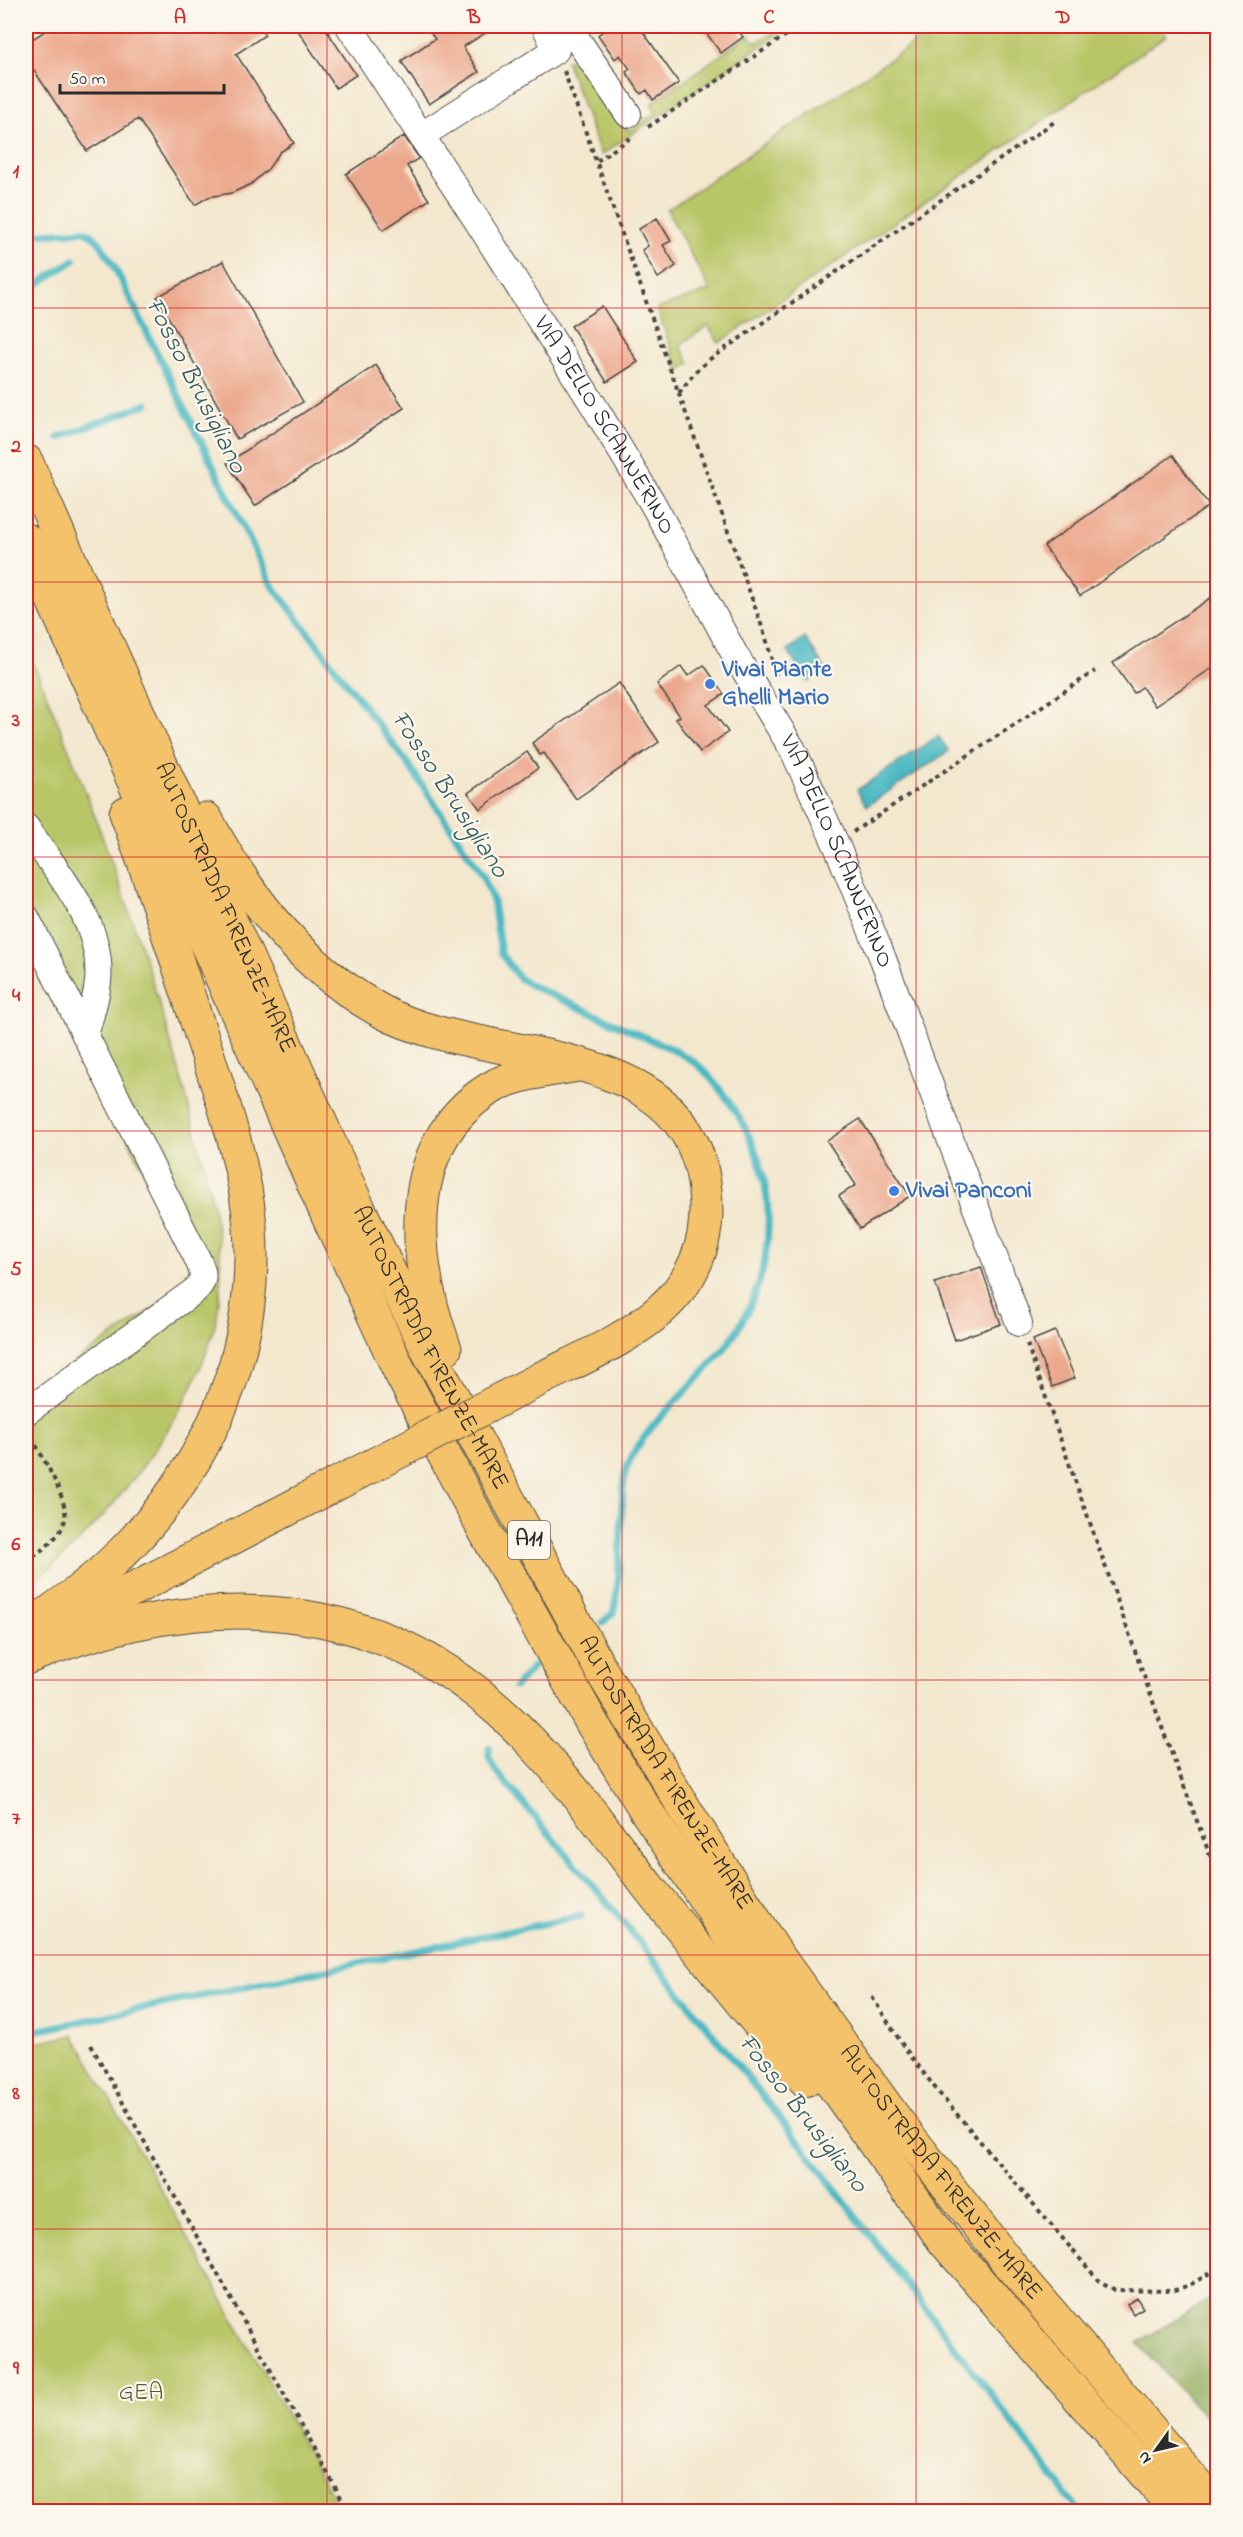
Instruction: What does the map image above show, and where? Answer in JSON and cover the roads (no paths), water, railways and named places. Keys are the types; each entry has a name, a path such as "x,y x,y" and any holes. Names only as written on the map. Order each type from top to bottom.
{"highway":[{"name":"AUTOSTRADA FIRENZE-MARE","path":"26,461 359,1209 428,1352 602,1672 775,1952 896,2120 1003,2256 1218,2509"},
{"path":"26,1644 635,1331 660,1312 689,1275 697,1257 706,1217 706,1197 696,1154 674,1118 645,1091 628,1080 582,1064 464,1039 404,1021 350,992 305,956 252,895 220,844 60,538"},
{"name":"AUTOSTRADA FIRENZE-MARE","path":"28,546 399,1370 482,1526 593,1725 645,1809 771,1998 944,2241 1178,2511"},
{"path":"26,1627 60,1604 119,1556 147,1526 177,1488 200,1453 234,1376 244,1335 251,1263 250,1225 243,1180 207,1054 130,822 28,546"},
{"path":"500,1487 442,1341 426,1284 420,1219 426,1181 430,1165 446,1131 472,1101 500,1083 517,1077 582,1064"},
{"path":"26,1658 88,1635 147,1620 181,1614 248,1612 326,1622 364,1631 396,1643 452,1674 499,1710 548,1760 690,1940 824,2104 944,2241"}],"street":[{"name":"VIA DELLO SCANNERINO","path":"350,26 594,406 653,504 734,653 787,740 836,844 882,959 1019,1323"},
{"path":"422,135 556,50 545,26"},
{"path":"568,26 637,126"},
{"path":"26,827 72,894 93,934 97,951 98,982 85,1035"},
{"path":"26,917 194,1252 201,1269 203,1283 26,1412"}],"water":[{"path":"805,638 826,670 808,682 787,650"},
{"path":"938,736 949,751 867,806 857,790"}],"waterway":[{"name":"Fosso Brusigliano","path":"26,232 41,234 84,231 102,246 272,585 408,764 483,876 493,901 501,954 519,978 534,987 669,1048 698,1065 727,1099 745,1128 758,1157 765,1188 768,1219 766,1251 759,1282 747,1312 730,1341 646,1434 627,1467 623,1486 615,1607 613,1613 603,1622"},
{"path":"26,292 74,260"},
{"path":"58,438 147,404"},
{"name":"Fosso Brusigliano","path":"515,1687 534,1666"},
{"name":"Fosso Brusigliano","path":"489,1748 489,1759 495,1770 616,1913 799,2142 1080,2512"},
{"path":"26,2033 581,1916"}],"place":[{"name":"Vivai Piante Ghelli Mario","path":"710,684"},
{"name":"Vivai Panconi","path":"894,1191"}],"park label":[{"name":"GEA","path":"141,2393"}]}
